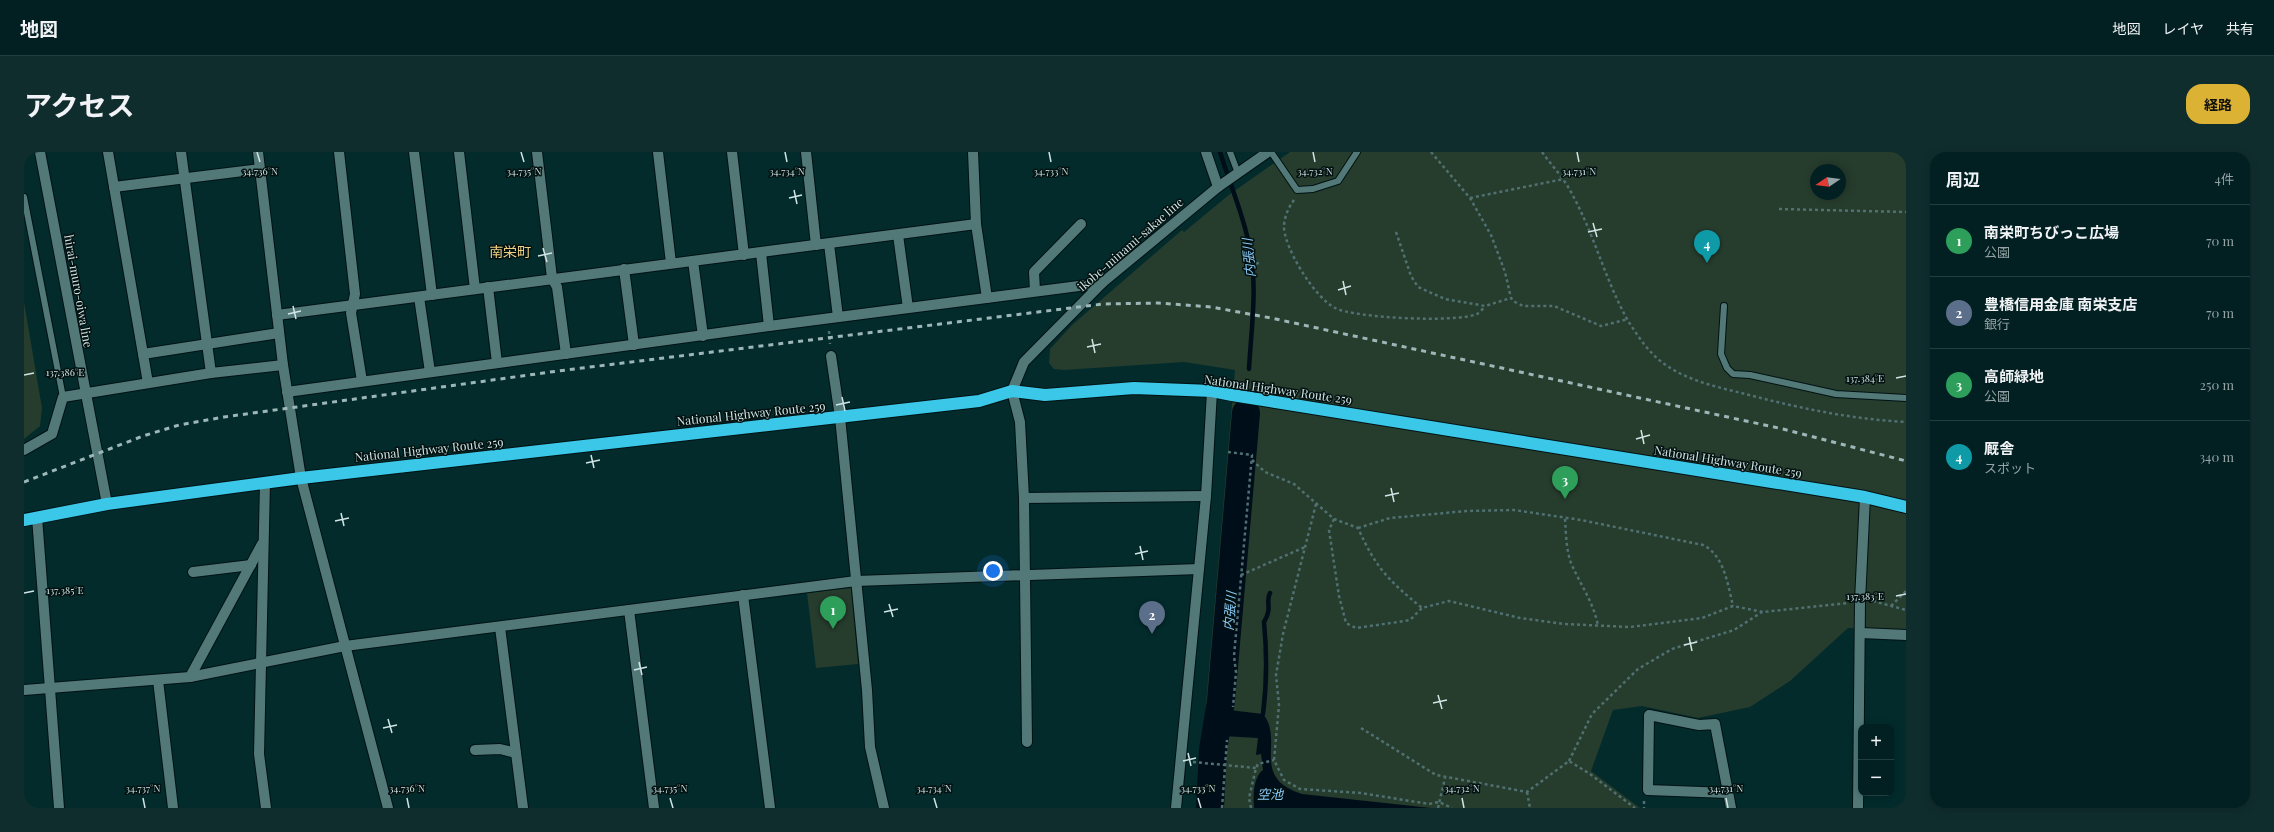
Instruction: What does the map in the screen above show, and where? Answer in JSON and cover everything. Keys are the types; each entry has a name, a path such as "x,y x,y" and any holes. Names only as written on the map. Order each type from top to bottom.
{"highway":[{"name":"National Highway Route 259","path":"24,520 107,504 301,478 979,401 1012,391 1045,395 1134,388 1212,392 1865,497 1906,507"}],"street":[{"name":"hirai-muro-oiwa line","path":"40,152 107,504"},
{"path":"108,152 148,383"},
{"path":"181,152 211,373"},
{"path":"258,152 283,365 301,478 388,808"},
{"path":"339,152 355,294 352,313 362,381"},
{"path":"414,152 432,295"},
{"path":"459,152 475,289"},
{"path":"537,152 552,278 557,287 566,354"},
{"path":"658,152 671,264"},
{"path":"732,152 744,255"},
{"path":"806,152 816,245"},
{"path":"973,152 976,224 987,298"},
{"path":"1206,152 1219,186"},
{"name":"ikobe-minami-sakae line","path":"1012,391 1024,362 1102,283 1219,186 1268,152"},
{"path":"114,187 260,169"},
{"path":"277,315 976,224"},
{"path":"1035,291 1034,272 1081,224"},
{"path":"898,235 908,308"},
{"path":"829,244 838,317"},
{"path":"761,253 769,326"},
{"path":"693,261 704,336"},
{"path":"624,269 634,345"},
{"path":"287,392 769,326 1102,283"},
{"path":"488,287 497,363"},
{"path":"419,297 430,372"},
{"path":"143,354 279,333"},
{"path":"831,356 840,417 870,747 884,808"},
{"path":"24,450 52,434 63,397 211,373 283,365"},
{"path":"1012,391 1020,422 1024,498 1027,742"},
{"path":"1176,808 1206,496 1212,392"},
{"path":"265,483 259,754 266,808"},
{"path":"1024,498 1206,496"},
{"path":"1858,808 1860,601 1865,497"},
{"path":"37,517 59,808"},
{"path":"190,677 264,541"},
{"path":"193,572 251,565"},
{"path":"24,690 190,677 345,646 856,581 1199,569"},
{"path":"743,595 770,808"},
{"path":"629,610 654,808"},
{"path":"500,627 523,808"},
{"path":"1860,633 1906,635"},
{"path":"158,680 173,808"},
{"path":"1728,793 1648,790 1649,714 1699,725 1715,724 1731,808"},
{"path":"475,750 500,749 516,753"}],"lane":[{"path":"1230,152 1238,173"},
{"path":"1271,152 1297,190 1313,189 1338,181 1357,152"},
{"path":"24,198 63,397"},
{"path":"1724,306 1721,354 1727,368 1733,374 1750,375 1836,394 1906,398"}],"path":[{"path":"1431,152 1470,198 1497,248 1505,272 1510,298"},
{"path":"1542,152 1564,179 1587,225 1613,290 1628,320 1642,341 1662,362 1672,369 1705,383 1808,410 1865,420 1906,422"},
{"path":"1470,198 1564,179"},
{"path":"1297,190 1296,197 1286,214 1285,235 1292,254 1313,288 1329,305 1351,313 1445,320 1477,314 1486,306 1510,298 1524,306 1554,306 1602,326 1628,320"},
{"path":"1779,209 1906,212"},
{"path":"1396,232 1411,276 1418,288 1445,298 1486,306"},
{"path":"1244,265 1259,263"},
{"path":"828,319 831,356"},
{"path":"1228,452 1252,455 1234,656 1236,672 1233,707"},
{"path":"1252,460 1265,472 1294,484 1334,519 1358,528 1390,518 1467,511 1514,510 1588,522 1703,545 1711,549 1716,554 1724,572 1733,606"},
{"path":"1316,504 1284,634 1276,675 1279,705 1274,760 1284,780 1300,789 1361,792 1430,804 1439,802 1452,808"},
{"path":"1334,519 1330,530 1339,596 1346,623 1356,628 1410,620 1422,608 1449,601 1520,618 1598,626 1630,627 1702,618 1733,606 1763,612 1867,600 1906,610"},
{"path":"1565,519 1568,549 1571,561 1596,613 1598,626"},
{"path":"1358,528 1371,556 1388,579 1422,608"},
{"path":"1241,576 1306,547"},
{"path":"1891,606 1906,591"},
{"path":"1361,728 1436,775 1445,778 1528,792 1569,761 1592,714 1638,669 1672,649 1734,630 1763,612"},
{"path":"1222,808 1223,765 1227,740"},
{"path":"1251,808 1249,798 1256,768 1258,764 1274,760"},
{"path":"1569,761 1590,774 1635,808"},
{"path":"1208,764 1256,768"},
{"path":"1438,808 1445,778"},
{"path":"1528,792 1530,808"}],"green space":[{"path":"1290,152 1906,152 1906,630 1848,628 1790,681 1750,707 1698,718 1642,706 1613,710 1591,771 1640,808 1197,808 1235,370 1184,362 1064,370 1054,369 1049,363 1050,349 1072,325 1182,230 1184,232 1230,194"},
{"path":"24,302 42,408 40,426 24,439"},
{"path":"851,588 858,664 816,668 807,593"}],"water":[{"name":"空池","path":"1229,710 1263,714 1269,724 1271,736 1272,768 1277,778 1286,787 1302,794 1431,808 1254,808 1255,782 1263,770 1261,754 1256,755 1258,738 1223,736"}],"waterway":[{"name":"内張川","path":"1220,152 1241,216 1253,269 1254,298 1249,369"},
{"name":"内張川","path":"1210,808 1213,750 1221,701 1246,413"},
{"path":"1263,714 1266,668 1264,622 1269,609 1268,599 1270,593"}],"railway":[{"path":"24,482 143,436 179,425 224,417 558,371 1103,304 1158,303 1211,307 1271,318 1783,429 1906,461"}],"place":[{"name":"厩舎","path":"1707,263"},
{"name":"高師緑地","path":"1565,499"},
{"name":"南栄町ちびっこ広場","path":"833,629"},
{"name":"豊橋信用金庫 南栄支店","path":"1152,634"}],"district":[{"name":"南栄町","path":"510,251"}]}
